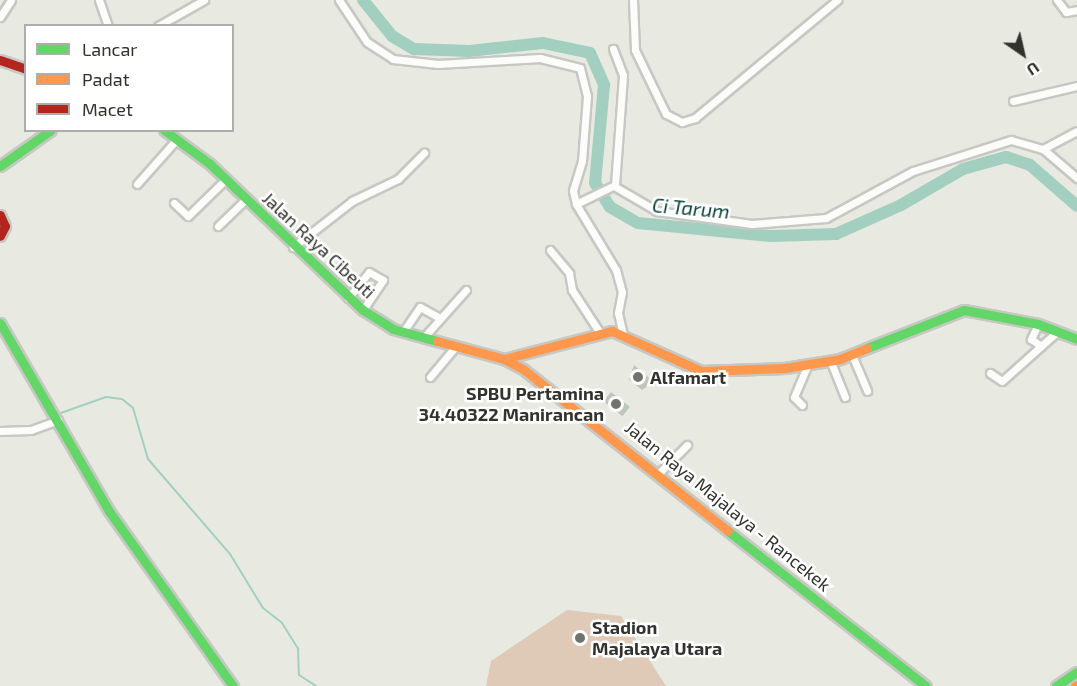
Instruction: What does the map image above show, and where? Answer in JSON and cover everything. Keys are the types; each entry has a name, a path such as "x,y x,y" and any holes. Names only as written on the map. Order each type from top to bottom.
{"street":[{"path":"0,17 11,0"},
{"path":"99,0 107,24"},
{"path":"162,24 204,0"},
{"path":"339,0 367,42 393,59 438,64 540,58 580,68 587,96 582,161 573,191 578,204 616,270 622,292 618,313 623,334"},
{"path":"633,0 635,50 666,114 682,122 695,118 837,0"},
{"path":"1057,0 1066,12 1077,10"},
{"path":"613,49 623,75 613,187"},
{"path":"0,60 24,68"},
{"path":"1012,101 1077,86"},
{"path":"1043,149 1077,131"},
{"path":"0,166 48,132"},
{"name":"Jalan Raya Cibeuti","path":"167,132 225,179 293,247 363,310 403,332 504,359"},
{"path":"137,184 177,139"},
{"path":"613,187 657,211 752,224 826,218 913,171 1011,140 1043,149 1077,178"},
{"path":"293,247 352,201 398,179 424,153"},
{"path":"174,203 188,216 225,179"},
{"path":"578,204 613,187"},
{"path":"218,226 246,199"},
{"path":"0,215 4,226 0,236"},
{"path":"550,250 569,273 572,290 600,333"},
{"path":"348,298 369,272 382,280 363,310"},
{"path":"424,337 466,290"},
{"path":"403,332 420,307 440,318"},
{"path":"504,359 600,333 623,334 701,371 728,373 808,364 852,355 953,312 974,310 1038,324 1077,339"},
{"path":"0,323 109,511 233,686"},
{"path":"1038,324 1031,339 1041,346"},
{"path":"990,373 1002,381 1058,332"},
{"path":"430,377 455,347"},
{"path":"852,355 867,391"},
{"name":"Jalan Raya Majalaya - Rancekek","path":"504,359 610,432 658,474 926,686"},
{"path":"830,360 845,397"},
{"path":"802,405 794,397 808,364"},
{"path":"0,431 31,430 57,418"},
{"path":"658,474 687,445"},
{"path":"1056,686 1077,672"}],"shaded area":[{"name":"Stadion Majalaya Utara","path":"567,610 621,616 666,686 486,686 491,661"}],"building":[{"name":"Alfamart","path":"634,365 654,382 642,390 629,380"},
{"name":"SPBU Pertamina 34.40322 Manirancan","path":"611,392 630,407 623,416 604,401"}],"waterway":[{"name":"Ci Tarum","path":"363,0 392,36 414,49 469,51 543,43 590,53 604,85 595,183 610,207 638,223 771,236 836,234 901,205 963,169 1006,157 1030,165 1077,206"},
{"path":"55,415 106,397 122,399 133,408 148,459 230,554 263,608 282,623 298,649 299,675 316,686"}],"traffic: fast":[{"path":"0,166 48,132"},
{"path":"167,132 210,164 363,310 393,329 437,341"},
{"path":"867,348 964,310 1038,324 1077,339"},
{"path":"0,323 109,511 233,686"},
{"path":"728,531 926,686"},
{"path":"1056,686 1077,672"}],"traffic: slow":[{"path":"504,359 612,331 701,371 785,368 840,359 867,348"},
{"path":"437,341 504,359 523,369 728,531"}],"traffic: jam":[{"path":"0,60 24,68"},
{"path":"0,215 5,226 0,236"}],"place":[{"name":"Alfamart","path":"638,377"},
{"name":"SPBU Pertamina 34.40322 Manirancan","path":"616,404"},
{"name":"Stadion Majalaya Utara","path":"580,638"}]}
